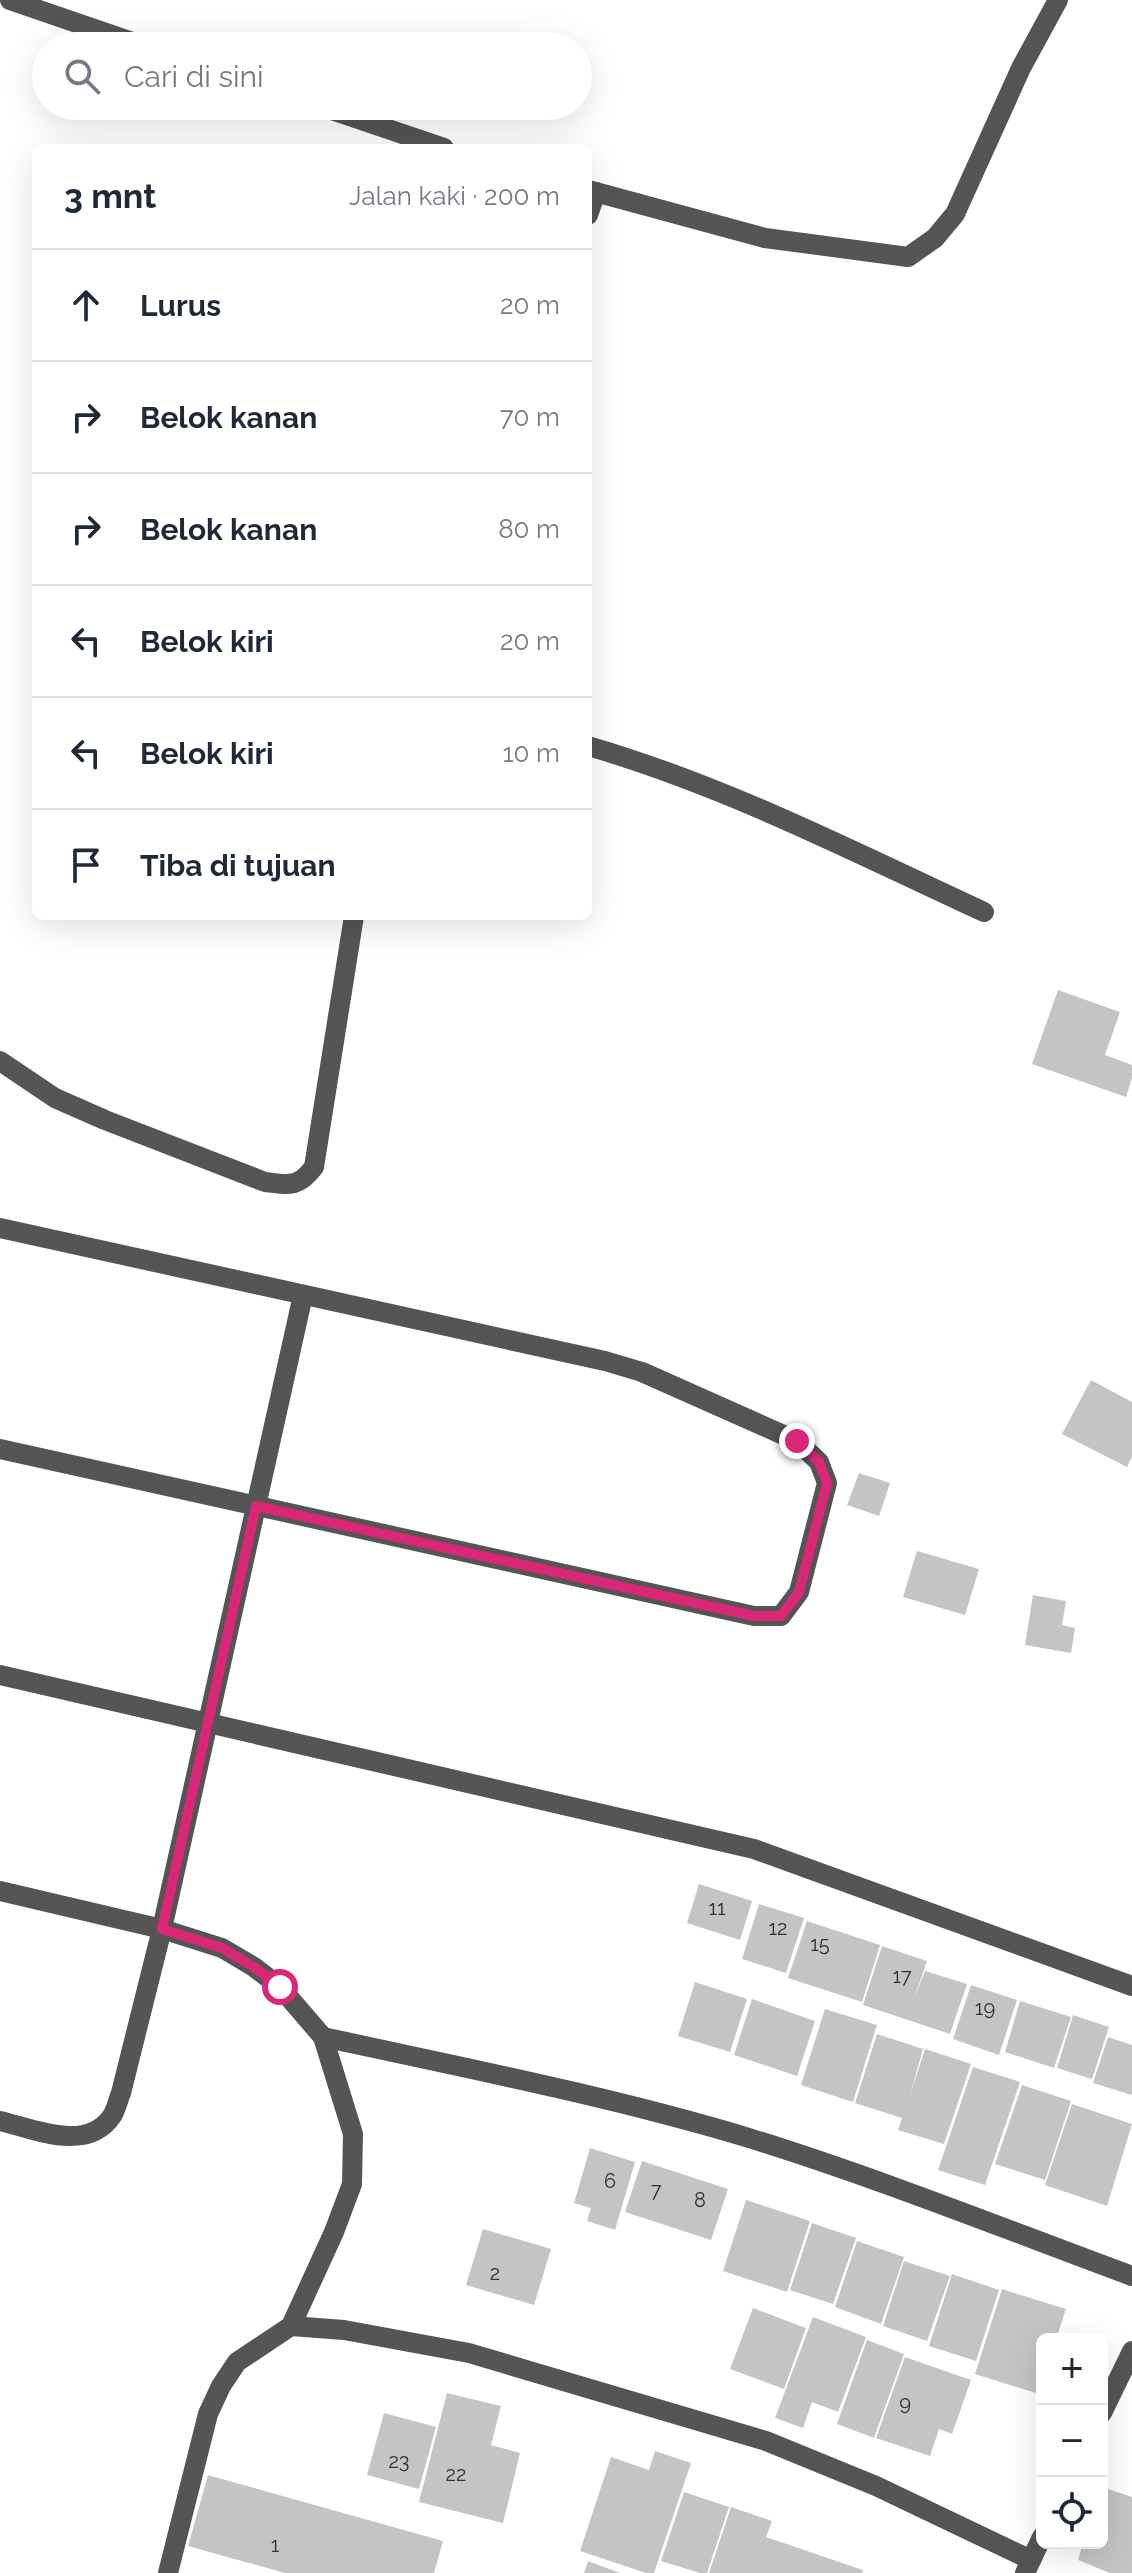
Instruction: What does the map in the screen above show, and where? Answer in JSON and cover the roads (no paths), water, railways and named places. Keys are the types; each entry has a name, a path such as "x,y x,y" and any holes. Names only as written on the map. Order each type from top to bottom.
{"street":[{"path":"10,0 103,32"},
{"path":"592,191 765,238 908,257 935,238 955,214 1021,68 1058,0"},
{"path":"361,120 432,144"},
{"path":"592,747 655,766 771,814 984,912"},
{"path":"0,1061 55,1098 105,1120 265,1182 289,1185 304,1180 314,1167 353,920"},
{"path":"0,1228 605,1361 642,1372 797,1441 819,1462 827,1483 799,1592 781,1616 754,1616 0,1449"},
{"path":"0,2121 73,2138 94,2132 112,2117 121,2093 162,1929 303,1295"},
{"path":"0,1675 754,1849 1132,1986"},
{"path":"0,1891 162,1929 222,1948 254,1967 280,1987 323,2037 353,2134 352,2184 334,2232 291,2326 237,2362 208,2414 168,2573"},
{"path":"323,2037 600,2097 748,2138 870,2178 1132,2276"},
{"path":"291,2326 344,2330 469,2353 766,2441 876,2486 1028,2566"},
{"path":"1106,2405 1132,2351"}]}
